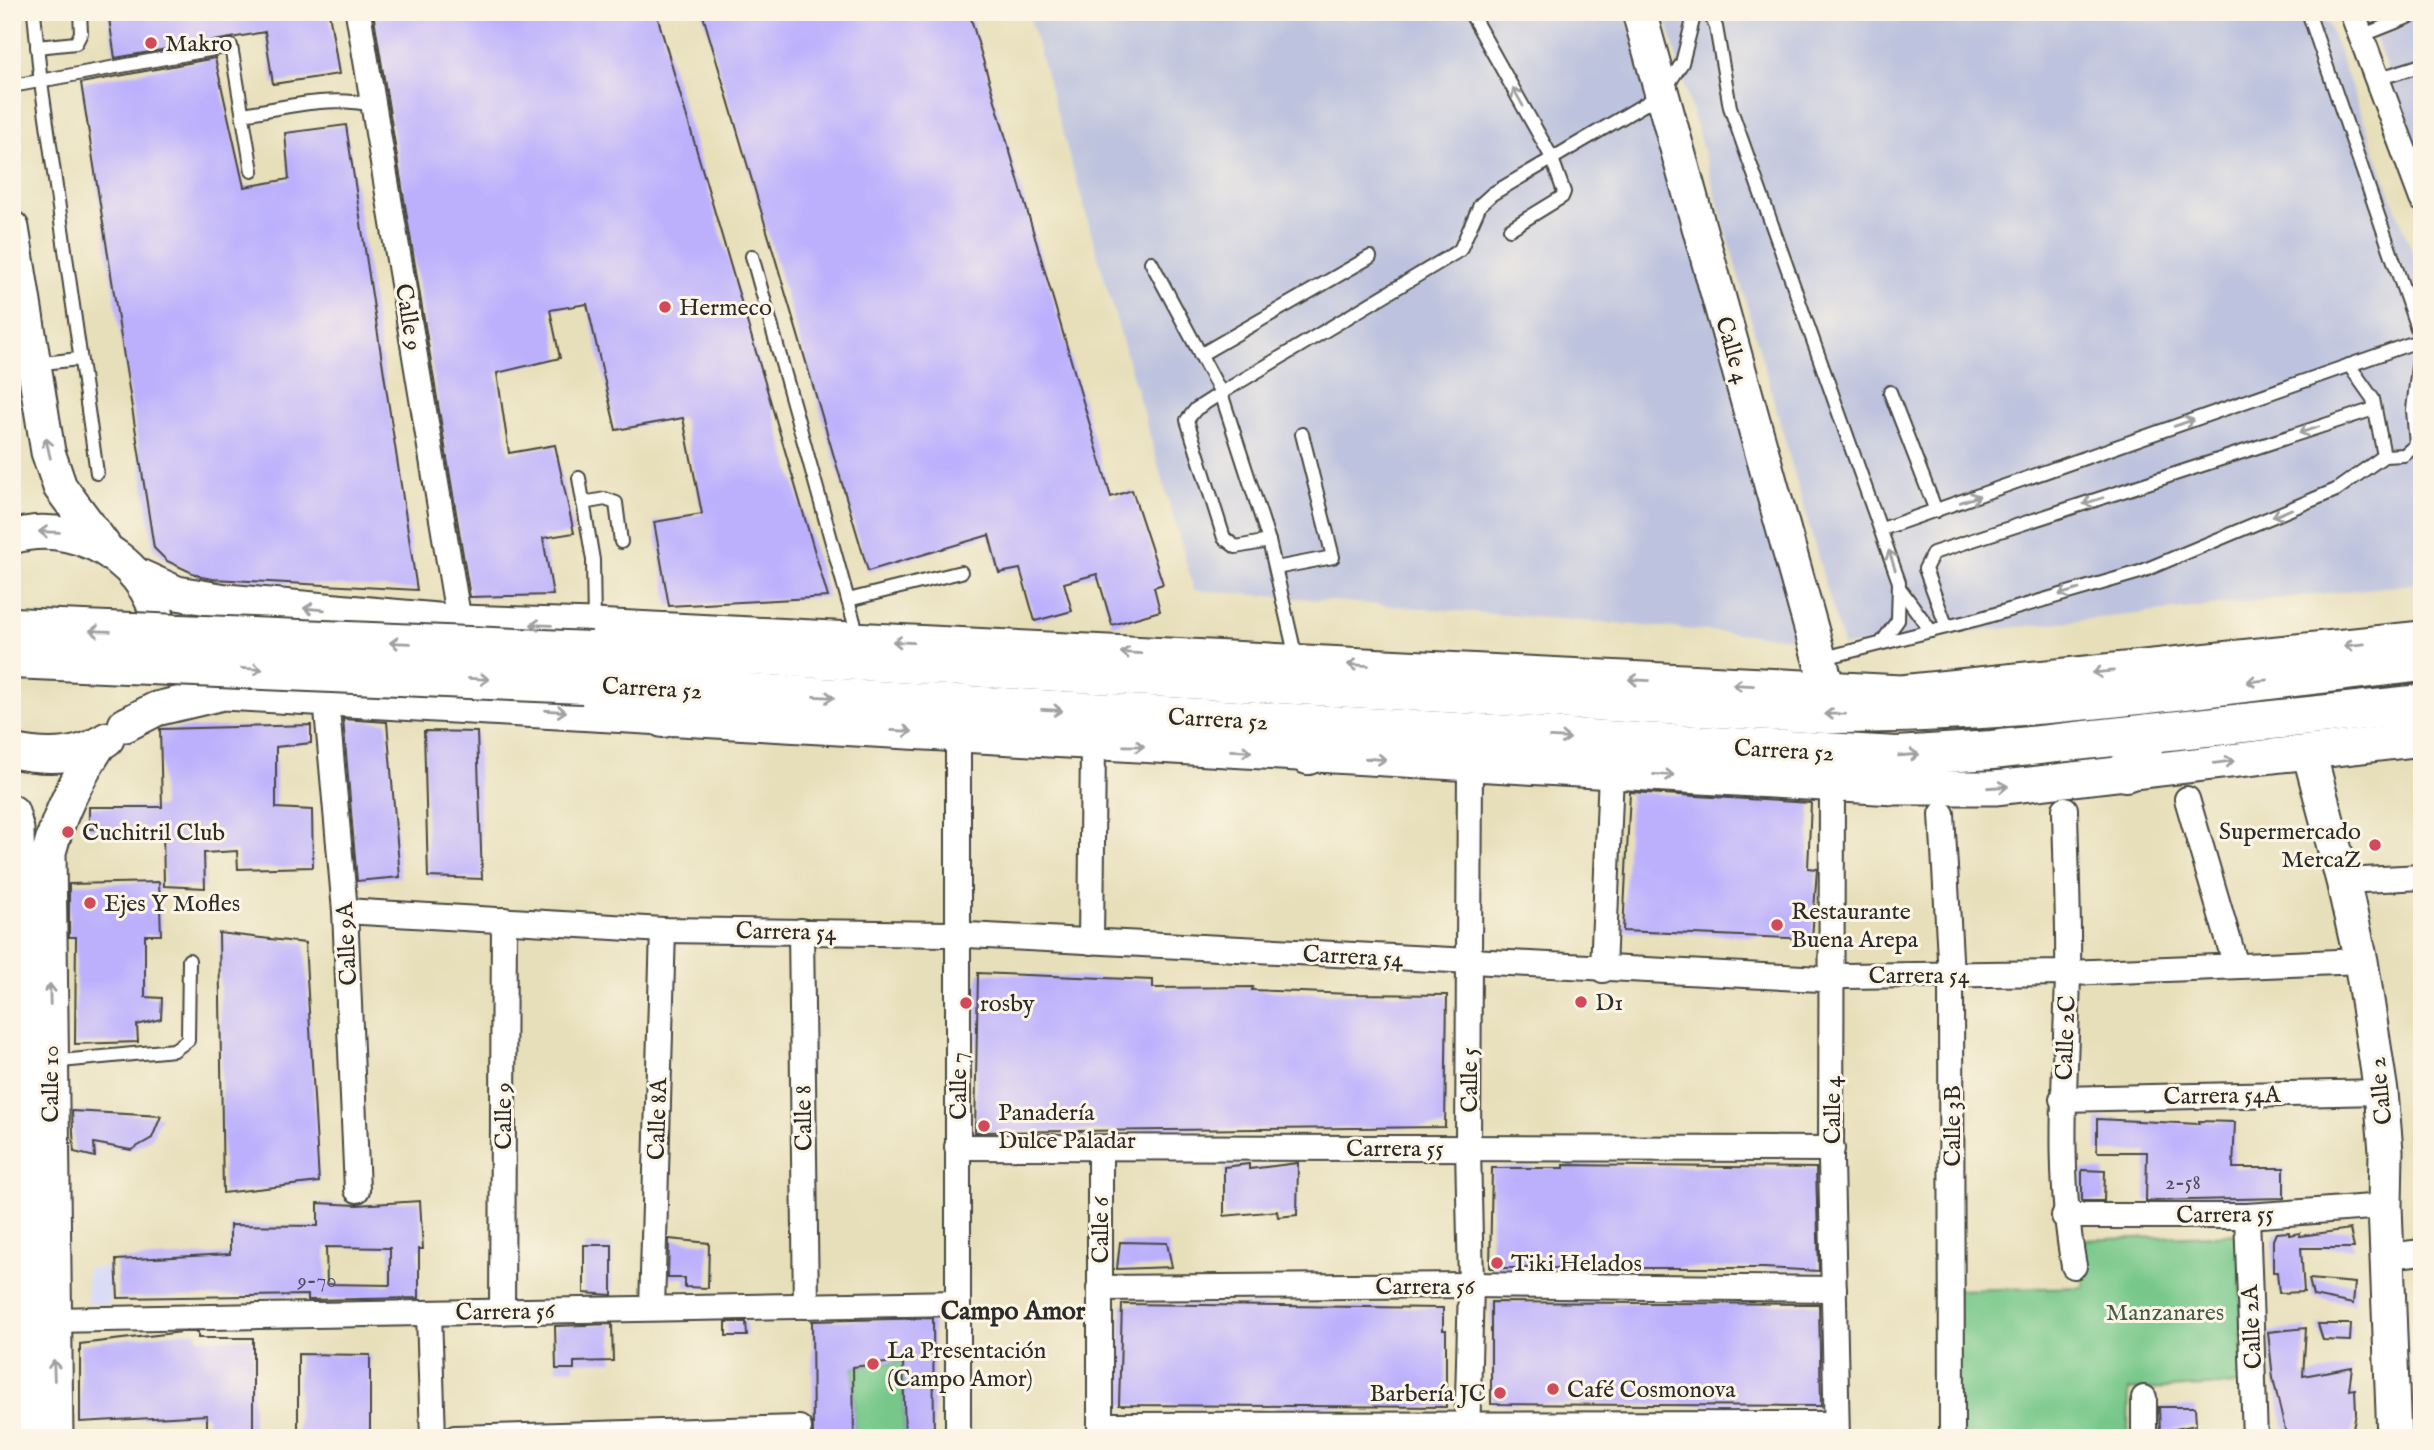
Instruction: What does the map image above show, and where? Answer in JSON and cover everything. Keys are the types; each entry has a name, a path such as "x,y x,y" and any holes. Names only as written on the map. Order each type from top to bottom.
{"main road":[{"name":"Carrera 52","path":"12,627 589,654 756,693 1897,756 1992,750 2422,704"},
{"path":"634,630 766,656"},
{"name":"Carrera 52","path":"12,659 589,654 1011,659 1827,714 1903,714 2164,678 2422,662"},
{"path":"663,718 756,693"},
{"path":"1252,721 1308,755"},
{"path":"2126,772 2151,733"}],"street":[{"name":"Calle 9","path":"358,12 458,622"},
{"name":"Calle 4","path":"1639,12 1824,674"},
{"path":"2352,12 2422,199"},
{"path":"12,228 48,452 60,487 106,547 135,574"},
{"path":"12,537 31,531 70,533 106,547"},
{"name":"Carrera 52","path":"135,574 177,593 226,601 458,622 589,654 634,630 859,640 1011,659 1296,662 1824,674 1901,692 2164,678 2422,638"},
{"name":"Calle 10","path":"56,1438 52,1320 49,852 64,805 113,734 142,704 154,679 159,652 158,624 149,598 135,574"},
{"path":"223,693 211,681 203,657 204,636 226,601"},
{"name":"Carrera 52","path":"12,751 38,757 72,754 156,709 223,693 958,734 1093,745 1895,788 1995,788 2422,739"},
{"name":"Calle 9A","path":"326,699 345,911 357,1190"},
{"name":"Calle 7","path":"958,734 958,1438"},
{"path":"1091,942 1093,745"},
{"name":"Calle 2","path":"2309,752 2361,961 2381,1092 2386,1150 2385,1206 2389,1256 2393,1438"},
{"name":"Calle 5","path":"1467,1431 1471,1285 1468,1148 1470,765"},
{"path":"1603,970 1611,772"},
{"name":"Calle 4","path":"1832,783 1832,1149 1837,1431"},
{"path":"2187,799 2236,966"},
{"name":"Calle 2C","path":"2065,808 2068,973 2062,1099 2064,1216 2074,1266"},
{"name":"Calle 10","path":"12,812 17,830 17,1009 30,1438"},
{"name":"Calle 3B","path":"1942,814 1951,975 1952,1438"},
{"path":"2343,881 2422,877"},
{"name":"Carrera 54","path":"345,911 663,930 958,936 1603,970 1832,978 2068,973 2361,961"},
{"name":"Calle 9","path":"502,1312 504,920"},
{"name":"Calle 8A","path":"652,1308 663,930"},
{"name":"Calle 8","path":"801,931 806,1306"},
{"name":"Carrera 54A","path":"2062,1099 2381,1092"},
{"name":"Carrera 55","path":"957,1147 1832,1149"},
{"name":"Calle 6","path":"1100,1149 1100,1431"},
{"name":"Carrera 55","path":"2064,1216 2246,1216 2385,1206"},
{"name":"Calle 2A","path":"2246,1216 2255,1438"},
{"path":"2389,1256 2422,1252"},
{"name":"Carrera 56","path":"1100,1288 1471,1285 1834,1289"},
{"name":"Carrera 56","path":"52,1320 958,1303"},
{"path":"429,1313 433,1438"},
{"path":"2144,1398 2144,1438"},
{"path":"455,1438 799,1428"},
{"path":"1100,1431 1837,1431"}],"lane":[{"path":"34,12 41,81 97,473"},
{"path":"37,47 76,43 81,33 80,12"},
{"path":"1470,12 1551,156 1564,192 1562,197 1510,229"},
{"path":"1269,541 1236,547 1224,538 1187,420 1196,409 1221,393 1461,250 1480,205 1492,194 1551,156 1662,94 1682,63 1695,12"},
{"path":"1709,12 1716,27 1730,107 1882,529 1901,590 1931,631"},
{"path":"1824,674 1880,644 2140,572 2336,490 2384,456 2404,455 2416,445 2413,410 2421,340 2308,12"},
{"path":"2361,36 2421,12"},
{"path":"12,86 231,46 252,171"},
{"path":"2377,79 2422,65"},
{"path":"243,114 326,100 351,100 373,104"},
{"path":"752,256 859,640"},
{"path":"1200,355 1370,257"},
{"path":"1151,262 1221,393 1269,541 1296,662"},
{"path":"1882,529 2421,340"},
{"path":"33,364 79,359"},
{"path":"2349,365 2365,385 2374,409 2384,456"},
{"path":"1889,392 1936,511"},
{"path":"1946,625 1925,569 1933,553 2374,409"},
{"path":"1276,568 1333,557 1302,435"},
{"path":"579,478 593,560 589,654"},
{"path":"583,503 605,499 616,503 621,542"},
{"path":"848,600 961,572"},
{"path":"1880,644 1898,620 1901,590"},
{"path":"50,1062 174,1050 182,1046 188,1040 188,960"}],"shaded area":[{"path":"1028,12 1625,12 1809,639 1194,590"},
{"path":"1664,12 2324,12 2422,279 2422,583 1843,646"},
{"path":"2366,12 2422,12 2422,164"},
{"path":"87,1268 109,1268 110,1304 87,1304"}],"green space":[{"name":"Manzanares","path":"2239,1234 2243,1384 2129,1390 2128,1438 1958,1438 1955,1290 2084,1287 2081,1240"},
{"path":"903,1361 905,1438 854,1438 853,1367"}],"building":[{"name":"Makro","path":"108,12 329,12 339,74 273,84 265,32 115,58"},
{"name":"Hermeco","path":"373,12 656,12 828,597 669,606 654,522 702,514 683,418 616,430 587,304 550,310 560,358 497,373 509,453 555,445 574,533 543,538 553,595 470,597"},
{"path":"702,12 969,12 1111,497 1132,490 1163,584 1154,587 1160,611 1112,625 1097,574 1064,583 1072,611 1035,621 1020,569 999,573 989,535 868,571"},
{"path":"215,58 244,187 289,179 285,133 346,125 417,590 213,579 201,577 167,561 154,548 81,83"},
{"path":"343,719 387,722 400,877 357,881"},
{"path":"311,725 311,743 276,747 276,808 312,810 313,867 238,869 237,851 204,853 205,888 164,886 163,828 89,829 89,807 162,807 160,729"},
{"path":"424,731 477,732 482,879 428,877"},
{"path":"1630,792 1811,803 1808,868 1817,869 1812,939 1623,931"},
{"path":"159,882 161,935 145,935 145,997 162,998 161,1019 137,1025 138,1042 75,1044 76,937 69,937 69,884"},
{"path":"219,933 305,943 319,1182 223,1193"},
{"path":"978,973 1153,980 1153,988 1253,987 1252,990 1447,995 1445,1127 975,1132"},
{"path":"72,1111 161,1116 152,1138 131,1150 94,1143 95,1157 74,1152"},
{"path":"2097,1119 2199,1124 2199,1121 2235,1122 2233,1168 2284,1168 2284,1198 2146,1201 2147,1152 2097,1152"},
{"path":"1298,1163 1297,1215 1278,1217 1277,1211 1224,1216 1224,1167 1249,1164 1249,1169"},
{"path":"1564,1165 1816,1168 1819,1271 1764,1268 1490,1268 1492,1168 1564,1168"},
{"path":"2082,1170 2105,1171 2104,1201 2082,1201"},
{"path":"420,1201 423,1249 419,1249 419,1298 308,1300 308,1295 118,1298 116,1260 230,1254 230,1225 318,1226 318,1203 357,1205","holes":["326,1247 390,1248 390,1285 327,1284"]},
{"path":"2350,1229 2354,1248 2301,1248 2304,1292 2279,1293 2277,1272 2273,1272 2273,1240 2276,1233 2300,1233 2300,1236"},
{"path":"669,1239 709,1243 708,1288 685,1287 685,1278 668,1278"},
{"path":"1120,1242 1167,1243 1172,1267 1117,1269"},
{"path":"584,1245 612,1245 612,1295 584,1293"},
{"path":"2309,1279 2355,1283 2353,1304 2313,1296"},
{"path":"1491,1302 1819,1304 1821,1406 1491,1404"},
{"path":"1122,1304 1443,1308 1443,1330 1446,1330 1446,1407 1119,1405"},
{"name":"La Presentación (Campo Amor)","path":"933,1318 934,1438 905,1438 903,1361 853,1367 854,1438 813,1438 812,1321"},
{"path":"726,1322 746,1322 747,1336 726,1336"},
{"path":"612,1324 613,1361 574,1362 574,1369 556,1369 555,1326"},
{"path":"2318,1324 2351,1324 2350,1341 2323,1340"},
{"path":"2306,1328 2303,1376 2352,1367 2349,1390 2355,1389 2356,1413 2351,1438 2287,1438 2273,1378 2268,1332"},
{"path":"198,1332 198,1338 253,1338 253,1438 207,1438 207,1415 80,1422 80,1344"},
{"path":"298,1354 370,1355 370,1438 298,1438"},
{"path":"2159,1407 2195,1407 2196,1425 2160,1432"}],"place":[{"name":"Makro","path":"151,43"},
{"name":"Hermeco","path":"665,307"},
{"name":"Cuchitril Club","path":"68,832"},
{"name":"Supermercado MercaZ","path":"2375,845"},
{"name":"Ejes Y Mofles","path":"90,903"},
{"name":"Restaurante Buena Arepa","path":"1777,925"},
{"name":"D1","path":"1581,1002"},
{"name":"rosby","path":"966,1003"},
{"name":"Panadería Dulce Paladar","path":"984,1126"},
{"name":"Tiki Helados","path":"1497,1263"},
{"name":"La Presentación (Campo Amor)","path":"873,1364"},
{"name":"Café Cosmonova","path":"1553,1389"},
{"name":"Barbería JC","path":"1500,1393"}],"district":[{"name":"Campo Amor","path":"1013,1310"}]}
